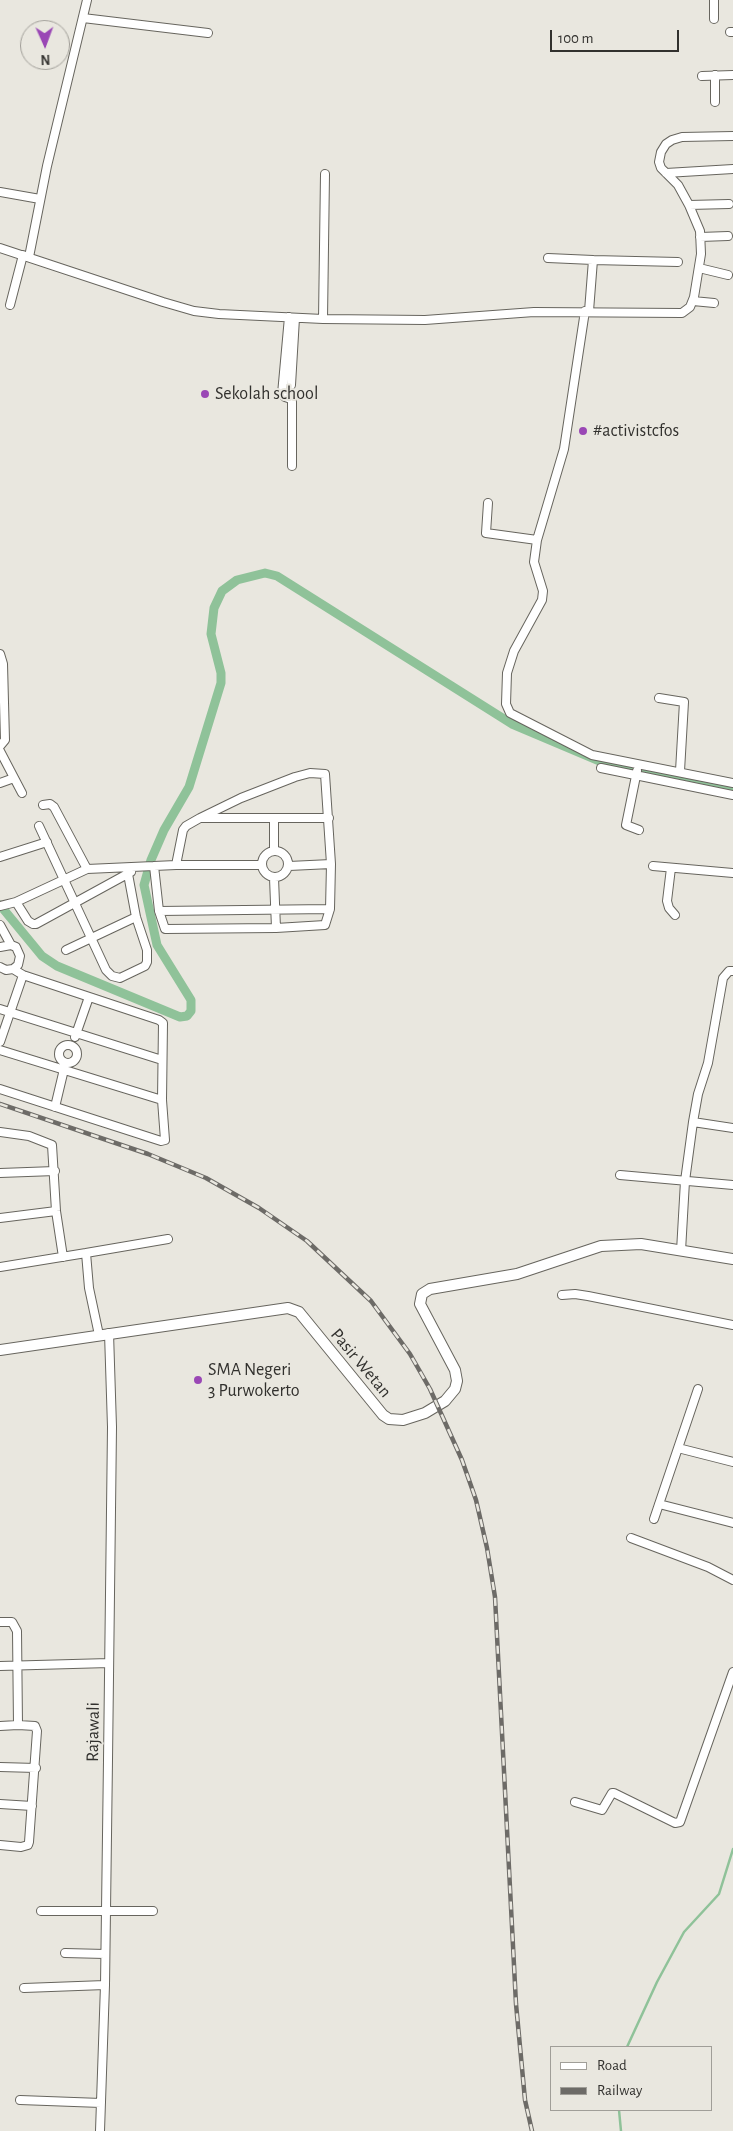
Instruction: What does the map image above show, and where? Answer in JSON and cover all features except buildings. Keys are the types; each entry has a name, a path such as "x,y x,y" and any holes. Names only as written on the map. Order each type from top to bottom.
{"street":[{"path":"10,305 26,256 87,0"},
{"path":"714,0 714,19"},
{"path":"83,18 208,33"},
{"path":"715,102 716,75"},
{"path":"702,76 733,75"},
{"path":"0,248 194,311 292,318 444,320 500,313 587,311 682,313 690,307 692,301 699,268 700,237 696,220 689,205 678,185 666,173 659,162 661,152 666,144 682,137 733,136"},
{"path":"666,173 733,169"},
{"path":"323,319 325,174"},
{"path":"0,192 40,199"},
{"path":"689,205 728,204"},
{"path":"700,237 728,236"},
{"path":"548,258 678,262"},
{"path":"593,260 587,311 564,449 538,540 534,562 543,591 542,600 514,651 507,672 505,688 508,710 514,717 592,755 637,770 733,795"},
{"path":"699,268 728,274"},
{"path":"692,301 714,304"},
{"path":"291,385 292,318"},
{"path":"292,318 282,394 292,399 292,466"},
{"path":"488,503 486,533 538,540"},
{"path":"0,654 5,740 0,746"},
{"path":"660,698 684,702 680,771"},
{"path":"0,752 22,793"},
{"path":"601,768 680,771 733,783"},
{"path":"637,770 626,826 638,830"},
{"path":"152,866 159,911 165,930 323,926 326,924 330,909 331,864 327,776 324,773 295,777 241,798 186,826 183,830 176,865"},
{"path":"0,783 14,778"},
{"path":"43,805 50,804 54,807 87,870"},
{"path":"200,818 329,818"},
{"path":"274,819 274,851"},
{"path":"39,826 106,970 112,976 120,978 145,966 147,962 147,950 136,917 128,874"},
{"path":"0,857 47,842"},
{"path":"274,851 284,854 289,866 285,874 274,878 265,873 262,865 264,857 274,851"},
{"path":"289,866 331,864"},
{"path":"2,906 16,902 87,870 176,865 262,865"},
{"path":"653,866 733,873"},
{"path":"16,902 28,921 33,924 139,867"},
{"path":"671,868 667,901 675,915"},
{"path":"274,878 276,928"},
{"path":"159,911 330,909"},
{"path":"66,950 136,917"},
{"path":"0,925 11,945 16,947 20,956 18,965 13,969 6,970 0,967"},
{"path":"0,947 11,945"},
{"path":"0,1089 163,1141 163,1023 23,975 13,969"},
{"path":"681,1251 685,1181 698,1094 708,1063 723,978 733,971"},
{"path":"0,1042 23,975"},
{"path":"71,1045 89,997"},
{"path":"0,1009 162,1060"},
{"path":"65,1066 77,1056 76,1050 71,1045"},
{"path":"55,1107 65,1066 60,1058 59,1051 64,1046 71,1045"},
{"path":"0,1050 65,1066 162,1100"},
{"path":"693,1122 733,1128"},
{"path":"0,1132 16,1132 51,1143 54,1148 56,1211 63,1257"},
{"path":"0,1173 55,1171"},
{"path":"620,1175 733,1185"},
{"path":"0,1218 56,1211"},
{"path":"0,1267 168,1239"},
{"name":"Pasir Wetan","path":"0,1350 284,1307 299,1312 382,1415 389,1419 403,1420 425,1413 445,1401 455,1389 457,1381 455,1370 422,1311 421,1296 425,1292 435,1288 517,1274 601,1246 641,1244 733,1259"},
{"name":"Rajawali","path":"86,1253 89,1288 104,1334 112,1427 105,1985 100,2131"},
{"path":"562,1295 588,1296 733,1325"},
{"path":"654,1519 698,1388"},
{"path":"678,1448 733,1462"},
{"path":"659,1504 732,1523"},
{"path":"631,1538 708,1568 733,1580"},
{"path":"0,1622 12,1622 16,1626 18,1725"},
{"path":"0,1666 109,1663"},
{"path":"575,1802 602,1810 612,1793 614,1793 675,1822 680,1822 733,1672"},
{"path":"0,1726 18,1725 37,1728 36,1768 29,1842 28,1845 0,1845"},
{"path":"0,1767 36,1768"},
{"path":"0,1804 32,1806"},
{"path":"41,1910 153,1911"},
{"path":"65,1953 105,1954"},
{"path":"24,1988 105,1985"},
{"path":"20,2100 101,2103"}],"waterway":[{"path":"0,905 42,956 57,966 180,1017 187,1016 191,1011 191,1000 157,945 144,885 151,860 164,830 189,787 221,683 221,673 211,634 214,608 222,591 237,580 265,573 277,576 512,724 602,762 733,788"},
{"path":"627,2046 657,1982 684,1932 719,1894 733,1849"},
{"path":"619,2111 621,2131"}],"railway":[{"path":"0,1104 148,1154 206,1178 259,1208 307,1241 371,1301 410,1354 430,1389 462,1460 476,1500 487,1548 495,1597 516,2004 525,2100 532,2131"}],"place":[{"name":"Sekolah school","path":"205,394"},
{"name":"#activistcfos","path":"583,431"},
{"name":"SMA Negeri 3 Purwokerto","path":"198,1380"}]}
